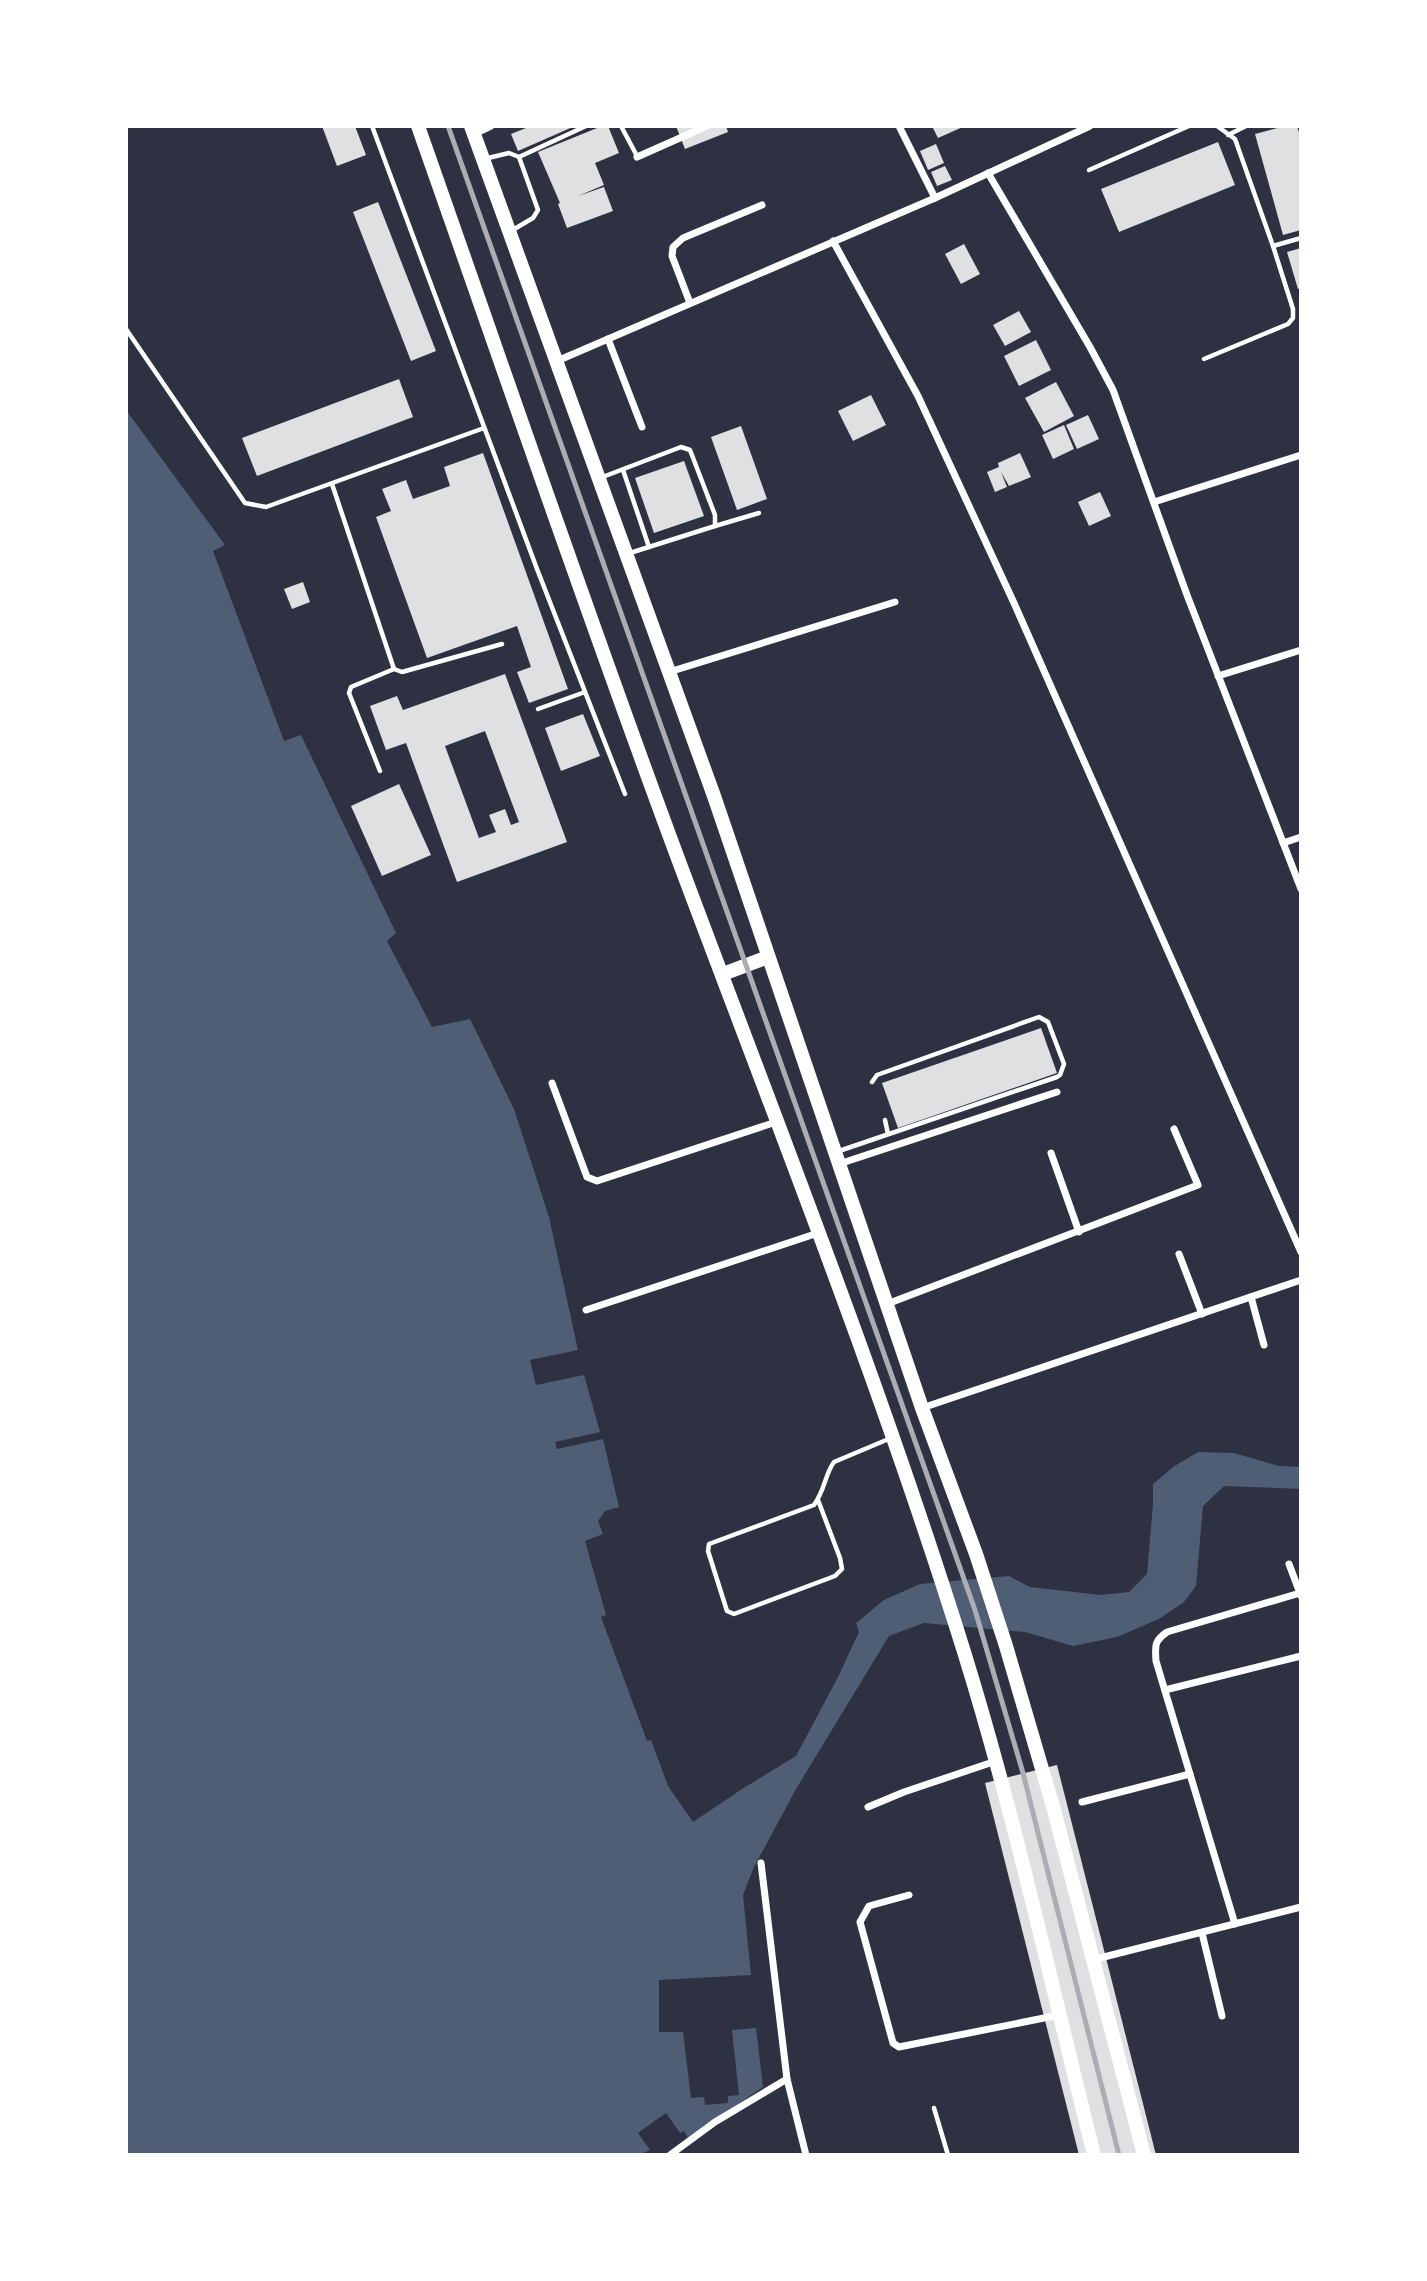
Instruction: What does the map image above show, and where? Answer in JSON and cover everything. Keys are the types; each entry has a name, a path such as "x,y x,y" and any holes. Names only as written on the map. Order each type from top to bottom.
{"highway":[{"path":"418,126 566,547 905,1476 965,1656 996,1761 1094,2155"},
{"path":"473,130 669,672 1002,1633 1054,1810 1144,2155"},
{"path":"723,974 768,957"}],"street":[{"path":"473,130 491,126"},
{"path":"638,157 707,126"},
{"path":"899,126 935,198"},
{"path":"557,361 935,198 1090,126"},
{"path":"988,173 1113,390 1218,676 1301,889"},
{"path":"690,303 672,256 673,247 683,238 762,205"},
{"path":"833,241 918,396 1014,603 1301,1252"},
{"path":"608,339 642,427"},
{"path":"1154,502 1301,455"},
{"path":"669,672 895,602"},
{"path":"1218,676 1301,650"},
{"path":"1283,843 1301,837"},
{"path":"552,1083 587,1177 597,1181 776,1122"},
{"path":"837,1158 1057,1092"},
{"path":"886,1304 1198,1185 1174,1129"},
{"path":"1051,1153 1079,1232"},
{"path":"586,1310 818,1233"},
{"path":"1179,1254 1202,1314"},
{"path":"922,1408 1301,1280"},
{"path":"1251,1297 1264,1345"},
{"path":"1235,1924 1156,1661 1155,1646 1160,1636 1167,1632 1300,1595 1289,1564"},
{"path":"1165,1690 1301,1656"},
{"path":"868,1807 996,1761"},
{"path":"1082,1802 1190,1774"},
{"path":"761,1863 787,2079 806,2155"},
{"path":"909,1895 869,1906 860,1923 893,2043 899,2048 1059,2015"},
{"path":"1092,1960 1301,1907"},
{"path":"1202,1933 1222,2016"},
{"path":"670,2155 715,2122 787,2079"}],"lane":[{"path":"372,126 484,428 625,794"},
{"path":"483,159 509,153 519,157 586,126"},
{"path":"621,126 638,157"},
{"path":"1089,170 1189,126"},
{"path":"1204,359 1288,324 1293,318 1293,310 1273,246 1236,139 1217,126"},
{"path":"1227,135 1246,126"},
{"path":"510,232 533,218 538,210 519,157"},
{"path":"1273,246 1301,238"},
{"path":"126,329 245,503 266,507 484,428"},
{"path":"599,479 687,447 715,515 715,526"},
{"path":"622,470 649,547"},
{"path":"332,484 394,669"},
{"path":"626,554 759,513"},
{"path":"380,771 349,693 351,687 394,669 402,672 502,644"},
{"path":"538,709 585,692"},
{"path":"837,1158 888,1134 1056,1077 1060,1075 1064,1063 1048,1022 1039,1017 877,1074 872,1082"},
{"path":"885,1120 888,1134"},
{"path":"818,1500 842,1569 835,1576 734,1614 727,1611 708,1551 709,1544 814,1505 823,1493 834,1462 891,1438"},
{"path":"934,2108 948,2155"}],"water":[{"path":"126,410 225,545 213,551 284,741 301,735 396,933 387,941 432,1027 470,1019 514,1109 549,1217 578,1350 530,1360 536,1385 584,1375 600,1432 555,1442 557,1449 603,1439 619,1507 605,1511 598,1521 603,1534 585,1541 606,1615 601,1617 647,1741 651,1740 668,1786 693,1822 796,1756 859,1632 856,1623 884,1600 920,1584 1009,1576 1030,1587 1101,1595 1129,1592 1147,1574 1153,1484 1173,1467 1198,1452 1234,1453 1279,1466 1301,1467 1301,1489 1224,1486 1203,1506 1196,1586 1184,1602 1159,1619 1117,1637 1073,1646 1025,1632 924,1623 889,1636 796,1789 754,1867 743,1895 751,1975 659,1980 659,2032 683,2032 691,2098 704,2097 705,2105 728,2103 728,2096 739,2095 732,2030 756,2028 763,2087 688,2138 684,2131 680,2133 666,2113 638,2133 650,2150 639,2155 126,2155"}],"building":[{"path":"322,126 355,126 366,155 337,166"},
{"path":"531,126 575,126 518,151 511,134"},
{"path":"608,126 619,153 595,163 604,185 578,196 604,187 613,211 567,228 558,204 560,203 538,152"},
{"path":"676,126 726,126 728,132 685,149"},
{"path":"932,126 965,126 938,138"},
{"path":"1285,126 1297,126 1301,139 1301,230 1283,235 1255,134"},
{"path":"1218,142 1235,185 1119,232 1101,189"},
{"path":"936,144 944,163 928,170 920,151"},
{"path":"945,166 952,180 937,186 931,172"},
{"path":"378,202 436,351 411,361 353,212"},
{"path":"964,244 980,274 961,284 945,254"},
{"path":"1301,248 1301,288 1298,289 1287,252"},
{"path":"1019,311 1031,332 1005,346 993,325"},
{"path":"1036,340 1051,370 1019,386 1004,356"},
{"path":"399,379 413,417 257,476 242,438"},
{"path":"1056,382 1074,416 1044,432 1025,398"},
{"path":"871,395 886,425 853,441 838,411"},
{"path":"1088,415 1099,439 1077,449 1066,425"},
{"path":"1064,425 1074,449 1053,459 1042,435"},
{"path":"741,426 767,499 737,510 711,437"},
{"path":"483,453 568,689 529,703 517,672 531,667 517,626 427,658 376,517 391,511 382,489 406,480 413,499 450,486 444,467"},
{"path":"1020,453 1031,477 1009,486 1001,472 1007,487 995,492 987,472 999,467 998,463"},
{"path":"684,461 704,516 654,533 635,478"},
{"path":"1100,492 1111,516 1089,526 1078,502"},
{"path":"303,582 310,602 292,609 284,589"},
{"path":"505,674 567,842 457,882 406,743 386,750 370,706 397,696 403,710","holes":["485,731 519,822 511,825 505,809 489,815 496,832 479,838 445,746"]},
{"path":"583,714 600,756 561,771 545,728"},
{"path":"399,784 431,855 382,876 351,806"},
{"path":"1041,1028 1057,1073 898,1128 882,1083"},
{"path":"1057,1765 1156,2155 1079,2155 985,1783"}],"railway":[{"path":"448,126 975,1610 1023,1773 1119,2155"}]}
